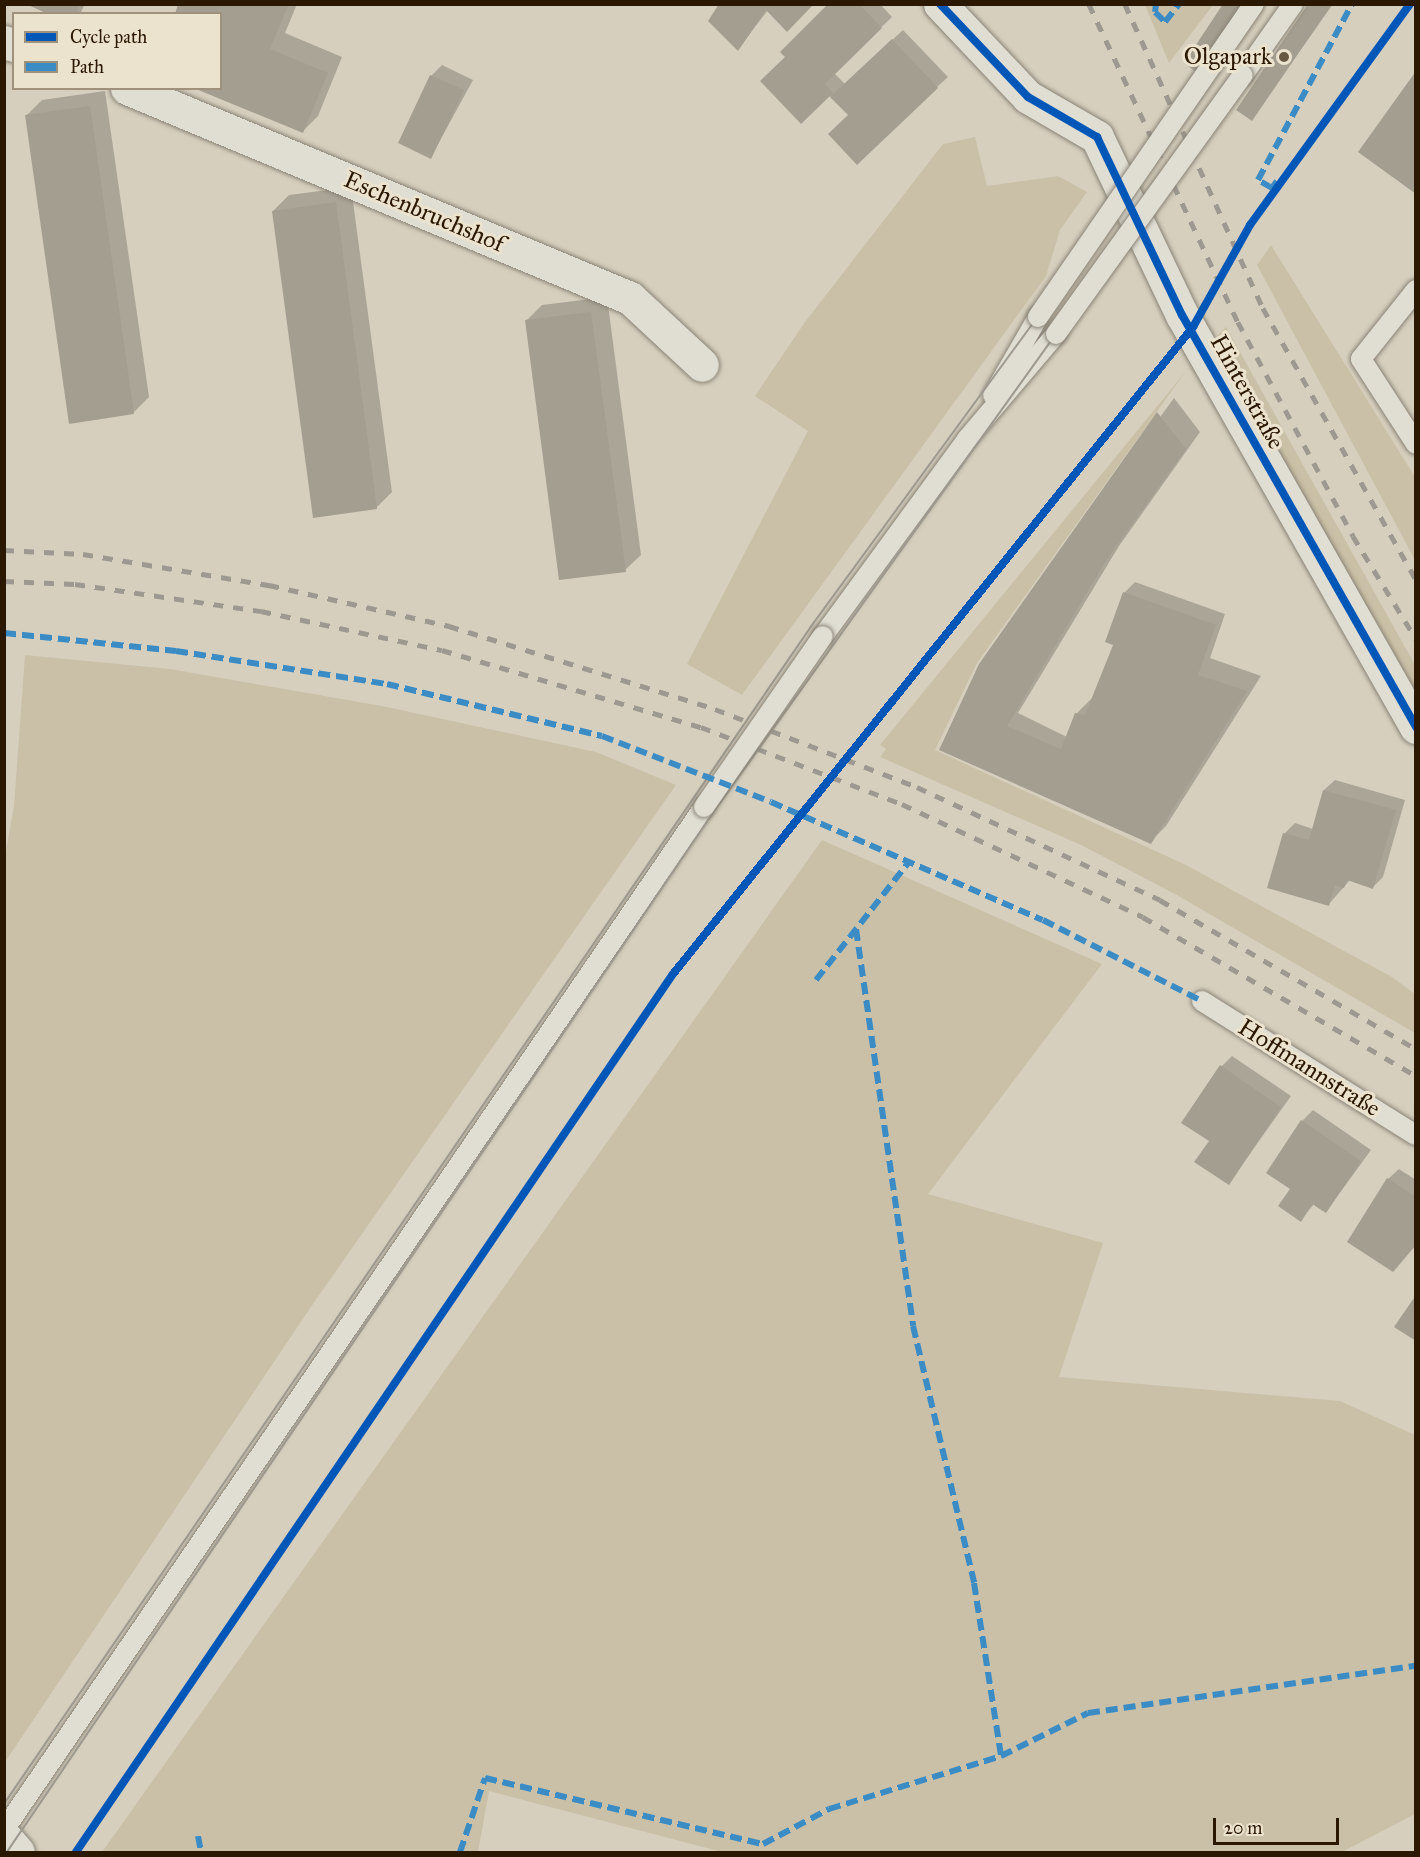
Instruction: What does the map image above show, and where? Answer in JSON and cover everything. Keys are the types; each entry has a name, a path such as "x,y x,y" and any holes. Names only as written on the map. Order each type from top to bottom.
{"street":[{"name":"Hinterstraße","path":"940,4 1028,97 1097,137 1182,315 1416,727"},
{"name":"Eschenbruchshof","path":"132,90 630,298 702,365"},
{"path":"4,1836 18,1852"}],"lane":[{"path":"967,438 1038,317 1254,4"},
{"path":"4,1830 823,636 967,438 1056,334 1293,4"},
{"path":"1416,290 1361,359 1416,444"},
{"name":"Hoffmannstraße","path":"1202,1000 1416,1135"}],"shaded area":[{"path":"1145,5 1213,5 1169,63"},
{"path":"975,137 987,186 1058,176 1087,192 1060,230 1046,276 742,695 687,664 808,431 755,396 805,322 943,144"},
{"path":"1271,245 1415,477 1415,560 1257,265"},
{"path":"1226,327 1415,665 1415,690 1211,342"},
{"path":"1186,371 977,663 935,750 1186,865 1392,977 1415,994 1415,1033 1175,894 1081,845 880,757 886,749 880,745"},
{"path":"25,655 170,669 382,706 596,752 676,785 315,1301 5,1762 4,862 14,806"},
{"path":"822,840 1102,964 928,1194 1103,1243 1059,1377 1340,1401 1415,1435 1415,1814 1342,1852 722,1852 489,1791 478,1852 102,1852"}],"building":[{"path":"26,4 80,4 77,12 44,12"},
{"path":"178,4 289,4 270,49 328,73 303,133 198,90 222,90 222,12 176,12"},
{"path":"719,4 814,4 787,32 766,10 738,51 708,21"},
{"path":"828,4 859,4 882,28 825,84 833,93 801,124 760,81 785,57 780,52"},
{"name":"Olgapark","path":"1223,4 1248,4 1200,75 1184,63"},
{"name":"Olgapark","path":"1308,4 1332,4 1252,121 1236,110"},
{"path":"892,39 938,88 857,165 828,134 848,115 830,97"},
{"path":"1416,71 1416,194 1358,152"},
{"path":"430,75 464,90 431,159 398,143"},
{"path":"90,106 134,414 69,424 25,115"},
{"path":"336,202 377,509 313,518 272,211"},
{"path":"591,312 626,572 559,580 525,320"},
{"path":"1157,412 1186,449 1104,564 1007,726 1061,749 1075,713 1085,715 1113,645 1105,642 1123,592 1216,625 1198,675 1247,691 1151,844 939,750 979,664"},
{"path":"1323,790 1396,810 1373,889 1347,880 1344,888 1335,885 1329,906 1267,888 1283,833 1309,840"},
{"path":"1220,1065 1281,1107 1229,1185 1194,1162 1209,1141 1181,1123"},
{"path":"1301,1120 1361,1161 1326,1213 1312,1204 1301,1222 1278,1206 1290,1189 1266,1173"},
{"path":"1387,1178 1416,1197 1416,1245 1393,1272 1347,1242"},
{"path":"1416,1295 1416,1341 1394,1327"}],"tram line":[{"path":"4,1804 810,628 1038,317"},
{"path":"7,1852 715,810 1056,334"}],"railway":[{"path":"1089,4 1238,322 1353,536 1416,639"},
{"path":"1125,4 1263,308 1416,580"},
{"path":"4,550 83,554 269,585 449,626 715,709 917,787 1160,900 1416,1049"},
{"path":"4,581 75,584 261,611 442,650 701,727 902,804 1143,917 1416,1076"}],"marked path":[{"path":"1156,4 1155,12 1165,22 1179,4"},
{"path":"1277,181 1272,188 1258,180 1352,4"},
{"path":"4,633 176,651 387,684 602,736 771,802 1043,920 1202,1001"},
{"path":"816,980 908,863"},
{"path":"856,929 913,1326 974,1583 1001,1756"},
{"path":"460,1852 485,1778 763,1844 829,1809 1001,1756 1088,1713 1416,1666"},
{"path":"198,1836 201,1852"}],"cycle path":[{"path":"940,4 1028,97 1097,137 1182,315 1416,727"},
{"path":"76,1852 673,974 1193,327 1250,225 1410,4"}],"place":[{"name":"Olgapark","path":"1284,57"}]}
